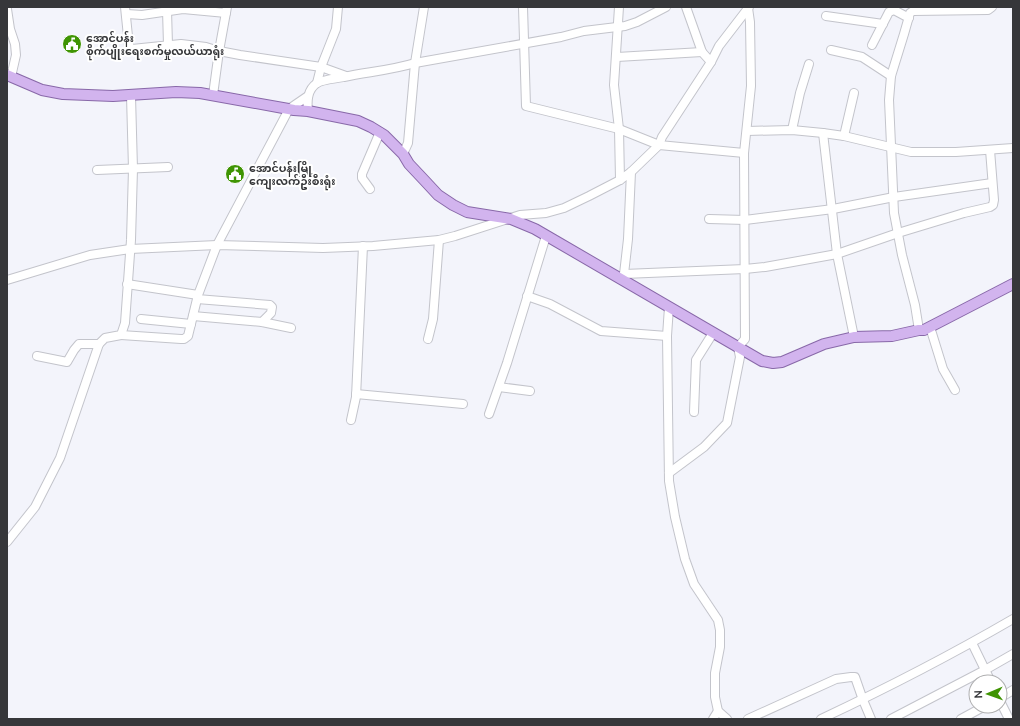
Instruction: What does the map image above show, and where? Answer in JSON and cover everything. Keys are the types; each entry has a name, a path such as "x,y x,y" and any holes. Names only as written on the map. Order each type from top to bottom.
{"main road":[{"path":"9,76 42,90 63,94 131,96 176,92 200,93 358,121 380,132 403,154 409,164 425,182 438,195 453,206 468,212 511,218 622,276 669,307 762,361 773,363 782,362 824,344 854,337 892,336 924,330 1013,284"}],"street":[{"path":"7,542 35,507 60,458 98,344 105,338 121,336 184,339 188,336 198,297 217,245 289,109 308,96 317,83 321,67 336,29 338,7"},
{"path":"403,154 408,143 414,63 424,7"},
{"path":"523,7 526,106 619,129 659,145 744,153"},
{"path":"619,7 617,57 614,85 619,129 620,180"},
{"path":"317,83 347,76 401,67 414,63 561,37 584,31 618,27 637,22 666,7"},
{"path":"686,7 702,52 711,62"},
{"path":"919,330 894,213 891,147 891,76 910,12 988,10 992,7"},
{"path":"7,280 90,255 130,249 217,245 323,248 439,240 520,215 546,213 564,208 620,180 631,172 659,145 662,137 711,62 719,46 748,8"},
{"path":"669,473 704,447 727,423 740,357 738,347 745,339 744,153 751,86 750,22 748,8"},
{"path":"213,95 219,51 227,10 183,9 167,10 142,15 126,11 129,46 132,49 181,44 206,47 219,51 321,67 347,76"},
{"path":"7,10 16,55 9,76"},
{"path":"167,10 168,45"},
{"path":"872,45 889,12 894,10 909,18"},
{"path":"826,16 883,24"},
{"path":"831,50 862,57 891,76"},
{"path":"617,57 702,52"},
{"path":"792,130 800,93 809,64"},
{"path":"844,136 854,93"},
{"path":"121,336 125,323 130,249 133,169 131,96"},
{"path":"308,96 308,111"},
{"path":"747,131 792,130 823,133 844,136 911,152 1013,148"},
{"path":"370,189 362,178 362,174 380,132"},
{"path":"823,133 833,208 837,254 854,337"},
{"path":"631,172 628,239 622,276 765,267 837,254 898,233 964,213 990,207 993,205 994,200 990,150"},
{"path":"97,170 168,166"},
{"path":"709,218 745,220 992,183"},
{"path":"489,414 499,387 546,236"},
{"path":"428,339 433,319 439,240"},
{"path":"351,420 356,394 363,246"},
{"path":"127,284 198,297 270,305 272,307 271,314 262,322"},
{"path":"527,296 550,304 601,331 667,336"},
{"path":"669,307 667,336 669,481 685,559 694,584 718,620 720,630 720,647 715,673 715,697 718,711 727,719"},
{"path":"141,319 262,322 290,328"},
{"path":"930,327 943,369 955,390"},
{"path":"694,412 696,360 713,333"},
{"path":"38,356 67,362 79,344 98,344"},
{"path":"499,387 530,391"},
{"path":"356,394 463,404"},
{"path":"821,719 863,700 972,643 1013,619"},
{"path":"972,643 987,674"},
{"path":"891,719 1013,654"},
{"path":"748,719 836,679 855,677 871,719"},
{"path":"713,719 718,711"},
{"path":"961,719 970,714"}],"place":[{"name":"အောင်ပန်း စိုက်ပျိုးရေးစက်မှုလယ်ယာရုံး","path":"72,44"},
{"name":"အောင်ပန်းမြို့ ကျေးလက်ဦးစီးရုံး","path":"235,174"}]}
